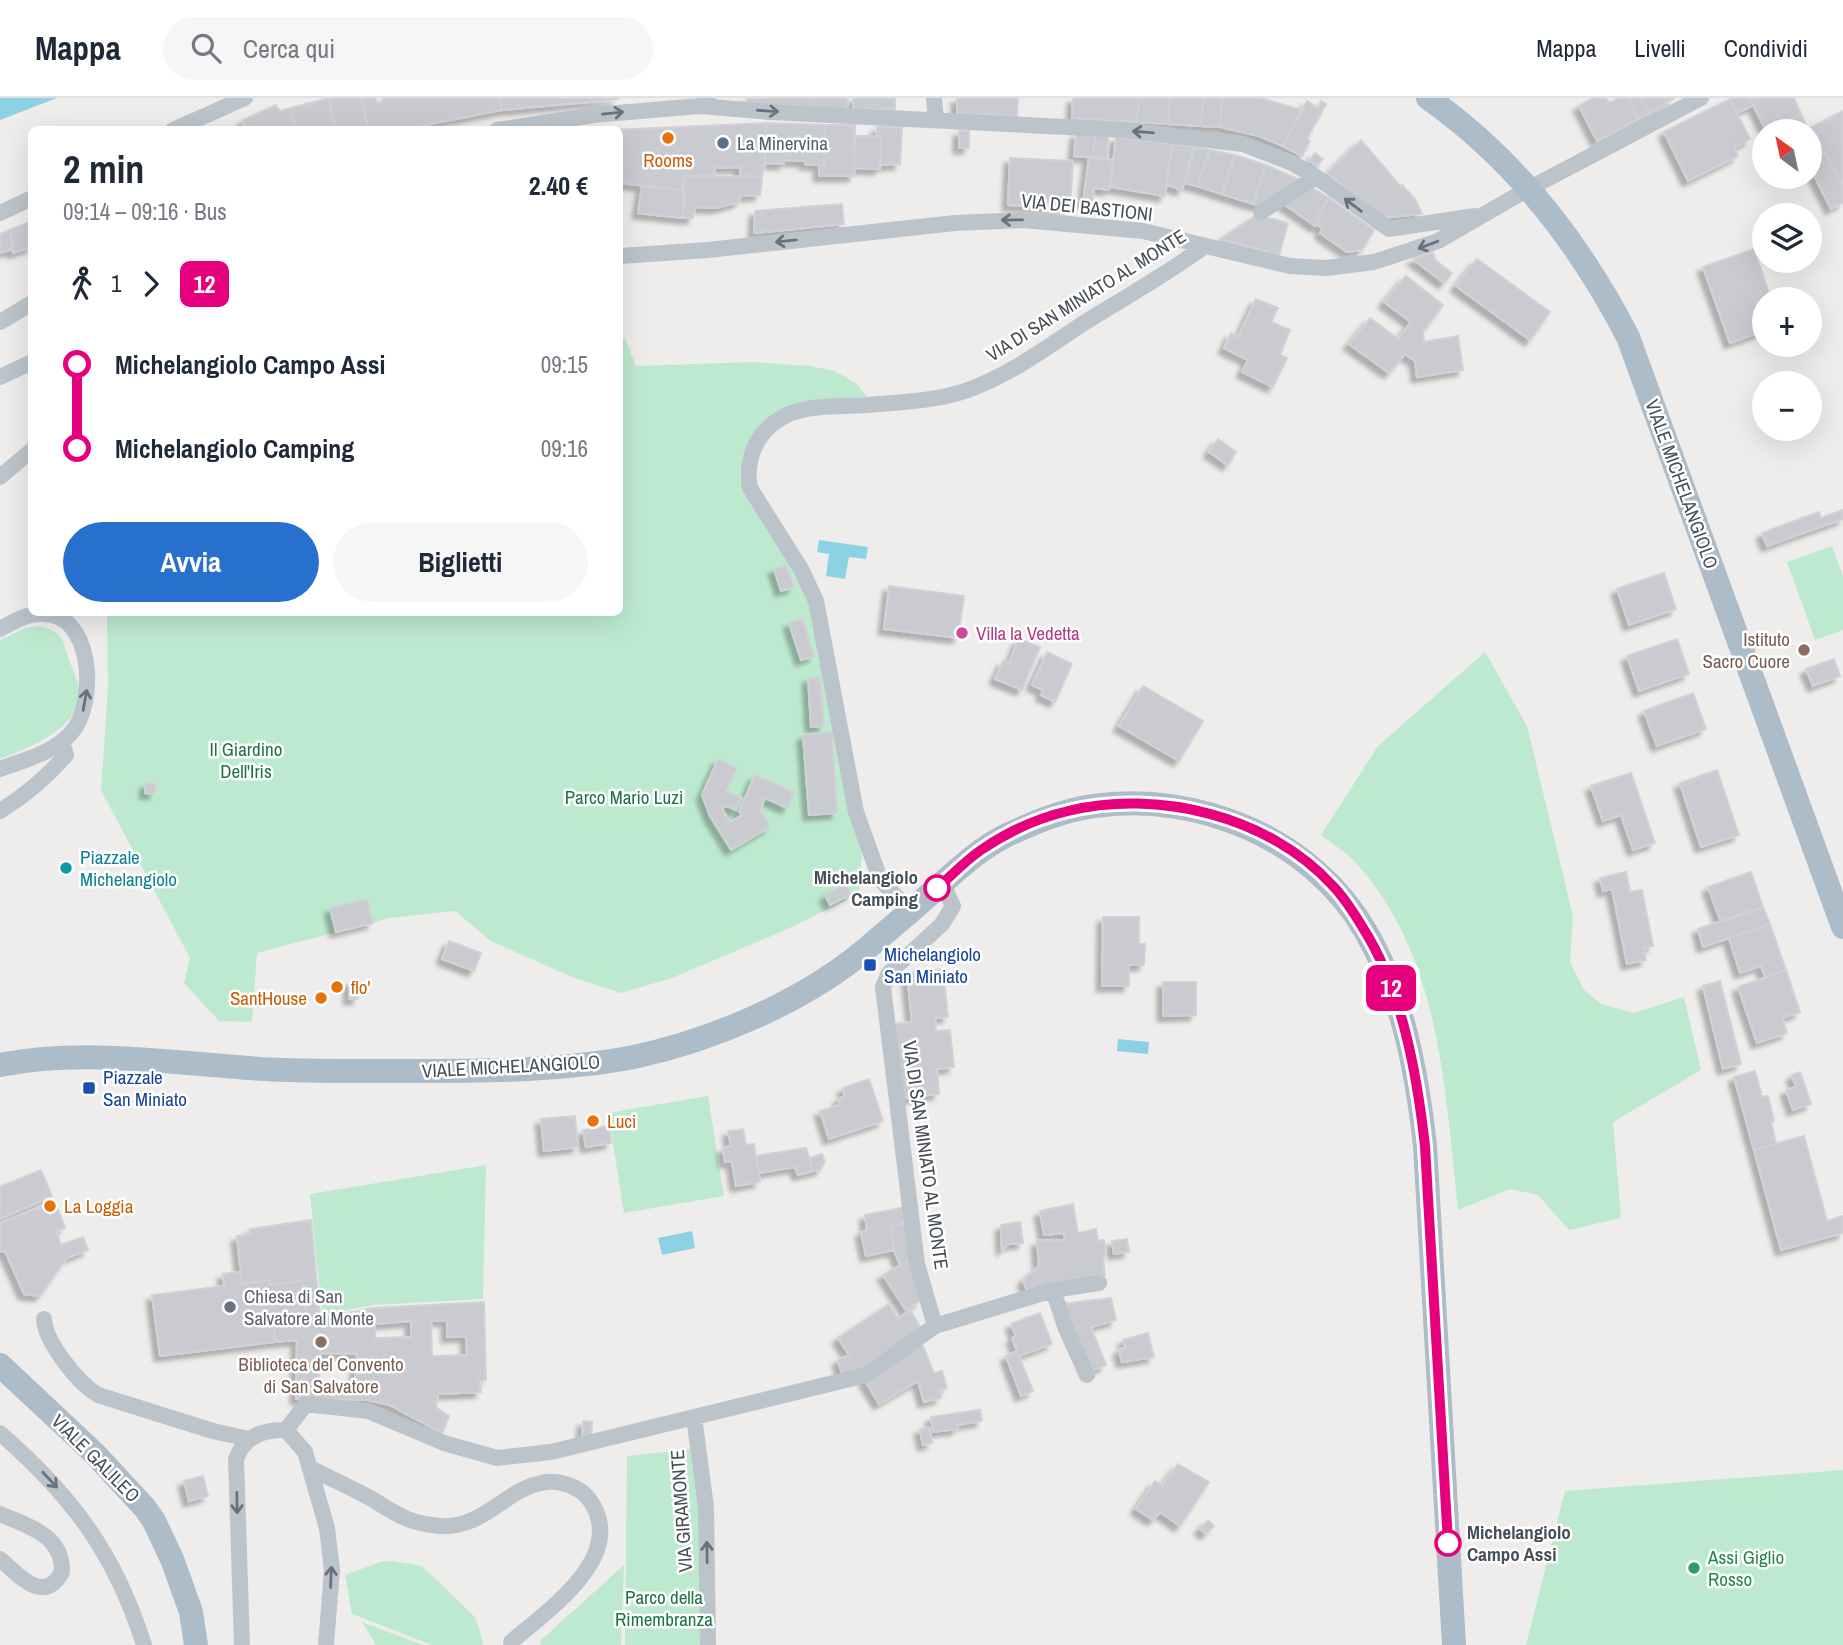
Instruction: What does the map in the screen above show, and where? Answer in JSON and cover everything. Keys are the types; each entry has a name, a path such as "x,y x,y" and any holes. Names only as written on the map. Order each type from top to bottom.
{"main road":[{"name":"VIALE MICHELANGIOLO","path":"1428,98 1476,134 1530,188 1605,291 1628,337 1843,927"},
{"name":"VIALE MICHELANGIOLO","path":"0,1065 30,1059 90,1057 254,1069 443,1071 577,1065 633,1057 711,1034 806,991 832,976 980,850 1033,824 1065,812 1113,804 1166,804 1215,815 1264,835 1310,865 1332,884 1375,949 1393,993 1420,1100 1425,1146 1454,1645"},
{"name":"VIALE GALILEO","path":"0,1365 94,1453 150,1515 172,1559 191,1612 196,1645"}],"street":[{"path":"182,126 245,98"},
{"path":"934,98 936,120"},
{"name":"VIA DEI BASTIONI","path":"623,256 708,250 955,223 1024,220 1143,231 1290,267 1326,268 1350,265 1385,259 1449,236 1530,188 1701,98"},
{"path":"522,126 706,102 770,112 1124,130 1215,139 1243,144 1271,154 1316,177 1388,229 1486,214"},
{"path":"1261,212 1316,177"},
{"path":"0,213 28,200"},
{"name":"VIA DI SAN MINIATO AL MONTE","path":"910,912 880,879 856,812 816,601 801,569 750,488 750,458 761,438 774,423 794,413 814,408 933,399 969,390 1011,369 1205,246"},
{"path":"0,322 28,305"},
{"path":"0,377 28,364"},
{"path":"0,477 28,453"},
{"path":"0,629 31,616"},
{"path":"0,769 53,748 79,722 87,690 86,657 76,633 67,622 54,616"},
{"path":"0,811 25,796 54,769 66,755 62,741"},
{"name":"VIA DI SAN MINIATO AL MONTE","path":"935,1326 917,1264 883,987 888,973 943,924 953,906 942,883"},
{"path":"286,1430 306,1404 368,1411 444,1443 497,1458 551,1452 866,1375 935,1326 1053,1290 1099,1283"},
{"path":"1053,1290 1066,1329 1087,1375"},
{"path":"44,1319 49,1338 87,1388 98,1395 249,1439"},
{"name":"VIA GIRAMONTE","path":"694,1416 706,1507 708,1645"},
{"path":"242,1645 236,1459 249,1439 274,1429 286,1430 305,1452 327,1528 332,1570 326,1645"},
{"path":"0,1433 73,1505 96,1538 123,1587 144,1645"},
{"path":"310,1468 400,1517 443,1526 466,1523 541,1483 568,1485 585,1494 596,1509 601,1526 594,1558 566,1594 511,1642"},
{"path":"0,1514 50,1538 60,1555 62,1572 51,1584 31,1586 0,1559"}],"green space":[{"name":"Parco Mario Luzi","path":"623,338 636,366 752,362 810,366 835,371 858,385 867,397 813,401 754,433 742,457 740,478 743,492 796,572 811,603 852,816 862,853 859,894 783,931 672,978 621,993 572,977 491,941 455,911 390,918 257,953 252,1022 219,1021 184,983 190,958 101,790 108,688 107,616 623,616"},
{"path":"1832,546 1843,576 1843,630 1815,640 1787,562"},
{"path":"40,626 53,631 63,641 78,684 77,705 71,717 51,735 0,759 0,640 25,628"},
{"path":"1485,652 1527,726 1573,916 1570,962 1584,990 1601,1004 1634,1013 1684,997 1701,1070 1613,1122 1621,1218 1569,1230 1538,1195 1510,1189 1458,1210 1442,1072 1434,1026 1422,982 1406,939 1384,899 1355,862 1321,835 1378,746"},
{"path":"708,1096 724,1196 624,1213 608,1113"},
{"path":"486,1165 483,1299 373,1305 322,1315 310,1194"},
{"name":"Parco della Rimembranza","path":"693,1449 699,1505 701,1645 625,1645 627,1456"},
{"name":"Assi Giglio Rosso","path":"1843,1470 1843,1645 1526,1645 1565,1491"},
{"path":"393,1561 422,1566 474,1616 483,1645 432,1645 352,1614 345,1575 380,1562"},
{"path":"624,1565 621,1645 541,1645 540,1641"},
{"path":"362,1622 423,1645 376,1645"}],"water":[{"path":"0,98 57,98 0,120"},
{"path":"819,540 868,547 866,559 849,557 845,579 826,576 829,554 817,552"},
{"path":"1118,1039 1149,1042 1148,1054 1117,1051"},
{"path":"692,1231 695,1248 662,1255 658,1238"}],"building":[{"path":"329,98 334,126 294,126 291,108"},
{"path":"329,98 361,98 368,126 334,126"},
{"path":"361,98 375,98 377,103 383,102 383,98 500,98 502,110 420,126 368,126"},
{"path":"500,98 618,98 618,99 502,110"},
{"path":"747,98 813,98 814,107 747,104"},
{"path":"813,98 848,98 847,109 814,107"},
{"path":"853,98 895,98 895,109 853,109"},
{"path":"957,98 1018,98 1017,116 957,113"},
{"path":"1073,98 1139,98 1137,122 1072,118"},
{"path":"1139,98 1170,98 1168,124 1137,122"},
{"path":"1170,98 1203,98 1201,126 1168,124"},
{"path":"1203,98 1222,98 1220,127 1201,126"},
{"path":"1222,98 1260,98 1302,110 1283,146 1259,136 1220,127"},
{"path":"1593,98 1606,98 1609,103 1619,98 1628,98 1638,119 1597,141 1579,106"},
{"path":"1628,98 1640,98 1650,113 1638,119"},
{"path":"1640,98 1674,98 1650,113"},
{"path":"1750,98 1754,105 1737,113 1730,99"},
{"path":"1750,98 1794,98 1801,114 1791,119 1760,119"},
{"path":"1730,99 1750,139 1734,148 1738,156 1688,181 1664,132"},
{"path":"1307,101 1318,108 1321,101 1326,104 1307,139 1310,141 1302,156 1283,146"},
{"path":"276,105 280,111 291,108 294,126 244,126 243,120"},
{"path":"1843,111 1843,187 1822,146 1822,122"},
{"path":"1801,114 1803,119 1790,119"},
{"path":"766,123 762,177 740,176 740,167 715,168 715,176 684,176 682,190 623,183 623,129"},
{"path":"766,123 825,125 824,165 784,160 784,164 765,163"},
{"path":"825,125 855,125 854,176 819,176 819,165 824,165"},
{"path":"877,127 902,127 900,164 881,165 881,136 876,136"},
{"path":"959,131 969,131 969,148 959,148"},
{"path":"1076,133 1095,135 1093,157 1074,156"},
{"path":"1095,135 1108,137 1107,159 1093,157"},
{"path":"854,136 881,136 880,169 854,168"},
{"path":"1116,137 1172,144 1165,196 1110,187"},
{"path":"1361,140 1401,187 1402,185 1415,199 1422,214 1382,218 1327,173"},
{"path":"1172,144 1194,147 1182,190 1167,185"},
{"path":"1822,146 1843,187 1843,203 1831,209 1821,189"},
{"path":"1194,147 1210,150 1197,186 1185,183"},
{"path":"1210,150 1235,155 1222,194 1197,186"},
{"path":"1315,153 1323,159 1317,166 1309,161"},
{"path":"1235,155 1266,165 1253,204 1222,194"},
{"path":"1089,157 1113,160 1109,190 1094,188 1092,204 1083,203"},
{"path":"1010,158 1073,161 1070,208 1008,205"},
{"path":"1266,165 1298,179 1295,188 1265,206 1253,204"},
{"path":"684,176 762,177 760,195 741,196 739,202 716,208 695,207 693,218 683,218"},
{"path":"1307,185 1329,198 1317,217 1320,220 1315,226 1281,202"},
{"path":"642,186 682,190 682,194 685,194 683,218 638,213"},
{"path":"1329,198 1374,230 1362,250 1347,252 1320,233 1323,229 1317,225 1320,220 1317,217"},
{"path":"842,204 844,224 754,233 755,211"},
{"path":"1257,215 1288,223 1279,255 1220,239"},
{"path":"28,223 28,248 13,253 10,230"},
{"path":"10,230 13,249 0,253 0,234"},
{"path":"1752,250 1752,273 1762,273 1767,287 1752,287 1752,335 1730,343 1703,267"},
{"path":"1433,252 1435,260 1452,273 1444,283 1413,259"},
{"path":"1477,259 1550,312 1530,340 1456,286"},
{"path":"1406,276 1443,305 1423,332 1424,342 1458,336 1463,370 1417,377 1415,361 1405,354 1389,373 1349,344 1370,318 1398,339 1411,322 1384,302"},
{"path":"1256,299 1278,308 1271,322 1290,330 1280,355 1287,358 1273,387 1242,372 1248,360 1224,348 1231,333 1238,337"},
{"path":"1218,439 1236,452 1228,465 1209,452"},
{"path":"1843,510 1843,519 1767,546 1762,533 1819,512 1821,518"},
{"path":"786,565 794,587 781,591 774,569"},
{"path":"1664,573 1676,609 1629,625 1617,589"},
{"path":"889,586 964,596 958,638 884,629"},
{"path":"803,619 814,656 801,660 789,623"},
{"path":"1019,639 1040,647 1022,690 995,679 1003,661 1009,663"},
{"path":"1677,639 1689,674 1639,691 1627,656"},
{"path":"1047,652 1072,664 1055,702 1041,695 1043,690 1032,685"},
{"path":"1834,659 1840,676 1813,686 1806,669"},
{"path":"820,677 824,726 811,727 808,678"},
{"path":"1143,686 1203,721 1179,761 1119,726"},
{"path":"1693,693 1706,729 1657,746 1644,711"},
{"path":"832,732 837,813 809,815 803,735"},
{"path":"718,759 737,768 726,791 742,798 736,810 726,806 722,809 730,822 742,815 739,811 755,775 794,792 787,808 765,798 760,811 770,827 731,850 710,816 702,795"},
{"path":"1717,770 1739,835 1701,847 1680,783"},
{"path":"1631,773 1655,843 1633,850 1621,815 1603,821 1591,786"},
{"path":"146,783 156,784 154,794 145,793"},
{"path":"1626,872 1630,892 1642,890 1653,946 1644,948 1646,960 1627,964 1612,889 1603,891 1600,878"},
{"path":"1751,872 1763,907 1721,922 1708,887"},
{"path":"846,884 851,894 830,905 825,895"},
{"path":"367,899 373,923 336,932 330,908"},
{"path":"1763,907 1770,924 1703,947 1698,929"},
{"path":"1103,917 1139,917 1139,944 1145,944 1144,965 1129,965 1129,986 1102,986"},
{"path":"1770,924 1786,970 1765,977 1761,966 1740,973 1729,938"},
{"path":"449,941 481,953 474,971 442,959"},
{"path":"943,969 948,1017 935,1018 936,1031 950,1030 954,1067 937,1069 939,1094 900,1099 892,1024 912,1022 907,973"},
{"path":"1786,970 1800,1012 1782,1018 1787,1033 1757,1043 1738,987"},
{"path":"350,981 359,981 358,999 349,999"},
{"path":"1720,981 1741,1064 1723,1069 1703,986"},
{"path":"1163,982 1196,982 1196,1015 1163,1016"},
{"path":"1755,1071 1762,1097 1768,1096 1776,1144 1754,1150 1734,1077"},
{"path":"1800,1072 1811,1104 1793,1110 1786,1090 1796,1087 1792,1075"},
{"path":"869,1079 883,1121 829,1139 820,1111 840,1105 838,1099 845,1096 843,1088"},
{"path":"575,1116 578,1147 544,1151 541,1119"},
{"path":"609,1126 611,1143 586,1147 583,1130"},
{"path":"743,1129 746,1145 754,1144 760,1182 736,1186 732,1161 725,1162 723,1148 731,1146 728,1131"},
{"path":"1804,1136 1827,1221 1843,1216 1843,1233 1781,1250 1754,1150"},
{"path":"806,1148 813,1171 798,1175 795,1167 759,1173 756,1156"},
{"path":"822,1154 825,1162 820,1170 813,1171 809,1158"},
{"path":"41,1170 52,1196 0,1219 0,1187"},
{"path":"55,1202 65,1228 56,1231 61,1245 83,1237 88,1250 67,1258 40,1296 24,1294 5,1251 0,1252 0,1223"},
{"path":"1073,1204 1078,1233 1096,1229 1098,1240 1104,1240 1105,1276 1027,1290 1023,1280 1039,1266 1037,1241 1064,1240 1064,1233 1044,1235 1040,1211"},
{"path":"906,1207 909,1222 891,1227 894,1250 866,1256 861,1232 867,1230 865,1215"},
{"path":"311,1220 320,1318 374,1308 484,1302 486,1380 479,1381 481,1392 438,1394 436,1407 449,1416 442,1433 390,1405 367,1400 296,1399 297,1340 275,1342 273,1323 307,1319 302,1281 270,1285 269,1280 242,1284 237,1236 251,1234 250,1229","holes":["447,1320 447,1337 466,1336 467,1355 432,1356 431,1321","411,1321 411,1337 375,1338 375,1324","321,1353 357,1354 355,1386 319,1384"]},
{"path":"909,1222 911,1259 900,1265 894,1250 891,1227"},
{"path":"1020,1222 1023,1243 1009,1244 1002,1250 1001,1225"},
{"path":"1127,1239 1129,1252 1114,1254 1112,1241"},
{"path":"911,1259 920,1301 906,1310 883,1275"},
{"name":"Chiesa di San Salvatore al Monte","path":"241,1272 242,1284 269,1280 270,1285 302,1281 307,1319 273,1323 275,1342 160,1356 152,1295 224,1286 223,1274"},
{"path":"1111,1298 1116,1320 1091,1327 1106,1365 1088,1372 1062,1304"},
{"path":"889,1304 898,1319 910,1310 921,1328 858,1374 843,1377 838,1360 849,1355 838,1338"},
{"path":"1040,1313 1052,1344 1019,1356 1012,1338 1016,1337 1011,1324"},
{"path":"1148,1333 1154,1357 1122,1362 1119,1349 1126,1348 1123,1340"},
{"path":"921,1341 934,1373 942,1371 947,1388 939,1390 941,1398 924,1402 918,1381 879,1404 864,1379"},
{"path":"1017,1351 1033,1391 1021,1396 1006,1356"},
{"path":"980,1410 982,1421 957,1425 958,1429 933,1432 931,1417"},
{"path":"583,1421 592,1422 591,1436 582,1435"},
{"path":"929,1427 932,1443 923,1445 920,1429"},
{"path":"1178,1464 1209,1482 1180,1526 1160,1512 1153,1520 1136,1509 1155,1481 1162,1486"},
{"path":"203,1476 208,1496 189,1501 184,1481"},
{"path":"1208,1520 1214,1526 1206,1534 1200,1529"}],"bus line":[{"name":"12","path":"937,888 980,850 1017,831 1065,812 1123,804 1166,804 1215,815 1264,835 1310,865 1332,884 1365,930 1393,993 1420,1100 1448,1543"}],"place":[{"name":"Rooms","path":"668,138"},
{"name":"La Minervina","path":"723,143"},
{"name":"Villa la Vedetta","path":"962,633"},
{"name":"Istituto Sacro Cuore","path":"1804,650"},
{"name":"Piazzale Michelangiolo","path":"66,868"},
{"name":"Michelangiolo Camping","path":"937,888"},
{"name":"Michelangiolo San Miniato","path":"870,965"},
{"name":"flo'","path":"337,987"},
{"name":"SantHouse","path":"321,998"},
{"name":"Piazzale San Miniato","path":"89,1088"},
{"name":"Luci","path":"593,1121"},
{"name":"La Loggia","path":"50,1206"},
{"name":"Chiesa di San Salvatore al Monte","path":"230,1307"},
{"name":"Biblioteca del Convento di San Salvatore","path":"321,1342"},
{"name":"Michelangiolo Campo Assi","path":"1448,1543"},
{"name":"Assi Giglio Rosso","path":"1694,1568"}],"park label":[{"name":"Il Giardino Dell'Iris","path":"246,760"}]}
